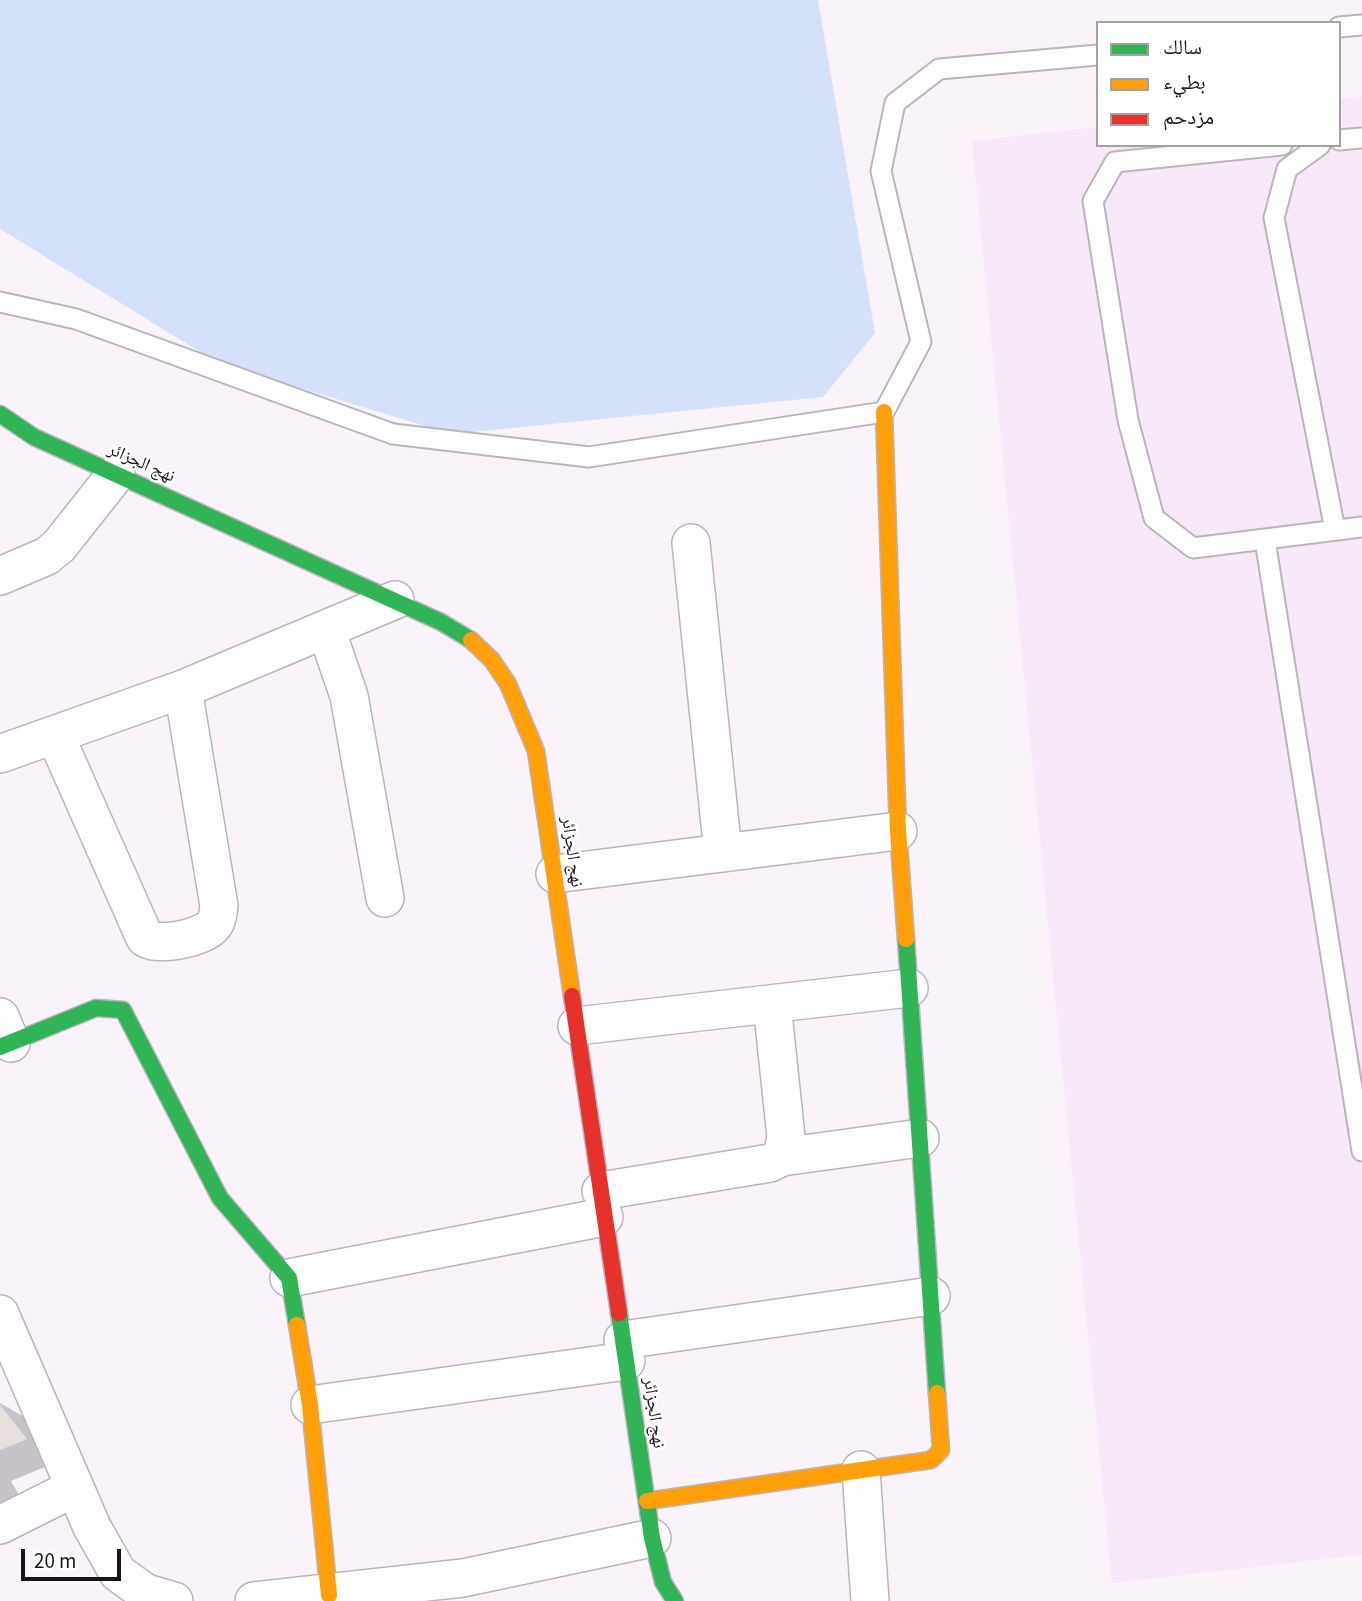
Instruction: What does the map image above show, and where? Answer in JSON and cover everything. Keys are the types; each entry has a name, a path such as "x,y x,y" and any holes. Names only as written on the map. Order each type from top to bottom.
{"street":[{"path":"647,1501 931,1460 942,1450 898,831 884,412"},
{"name":"نهج الجزائر","path":"0,414 34,437 441,622 481,649 502,676 520,709 536,751 652,1538 665,1595"},
{"path":"0,576 47,556 72,532 116,474"},
{"path":"691,543 723,853"},
{"path":"1,752 183,689 395,600"},
{"path":"326,629 349,695 386,898"},
{"path":"55,735 145,938 168,943 208,931 216,923 219,906 183,689"},
{"path":"555,874 898,831"},
{"path":"577,1026 909,988"},
{"path":"772,1004 786,1137 782,1157"},
{"path":"4,1036 96,1008 123,1010 220,1198 289,1278 310,1405 315,1598"},
{"path":"289,1278 603,1204 770,1163 782,1157 920,1138"},
{"path":"310,1405 931,1296"},
{"path":"0,1314 74,1488 126,1591 146,1593 174,1601"},
{"path":"861,1470 870,1601"},
{"path":"0,1525 74,1488"},
{"path":"254,1601 460,1589 652,1538"}],"lane":[{"path":"1341,27 1362,25"},
{"path":"0,302 76,319 393,434 589,457 884,412 921,342 880,171 895,103 939,69 1096,55"},
{"path":"1341,140 1362,138"},
{"path":"1262,147 1115,162 1093,201 1128,420 1154,518 1193,548 1362,527"},
{"path":"1317,147 1287,169 1274,218 1335,530"},
{"path":"1265,540 1362,1151"}],"shaded area":[{"path":"1362,96 1362,1555 1112,1583 972,141 1096,127 1096,147 1341,147 1341,99"}],"water":[{"path":"0,0 818,0 875,333 823,397 452,434 220,364 0,229"}],"building":[{"path":"0,1405 27,1439 0,1450"}],"traffic: fast":[{"path":"0,414 34,437 441,622 471,640"},
{"path":"906,939 937,1393"},
{"path":"0,1047 96,1008 123,1010 220,1198 289,1278 297,1325"},
{"path":"619,1313 652,1538 663,1582 675,1601"}],"traffic: slow":[{"path":"884,412 898,831 906,939"},
{"path":"471,640 492,660 508,684 536,751 572,996"},
{"path":"297,1325 310,1405 329,1595"},
{"path":"647,1501 931,1460 941,1450 937,1393"}],"traffic: jam":[{"path":"572,996 619,1313"}]}
